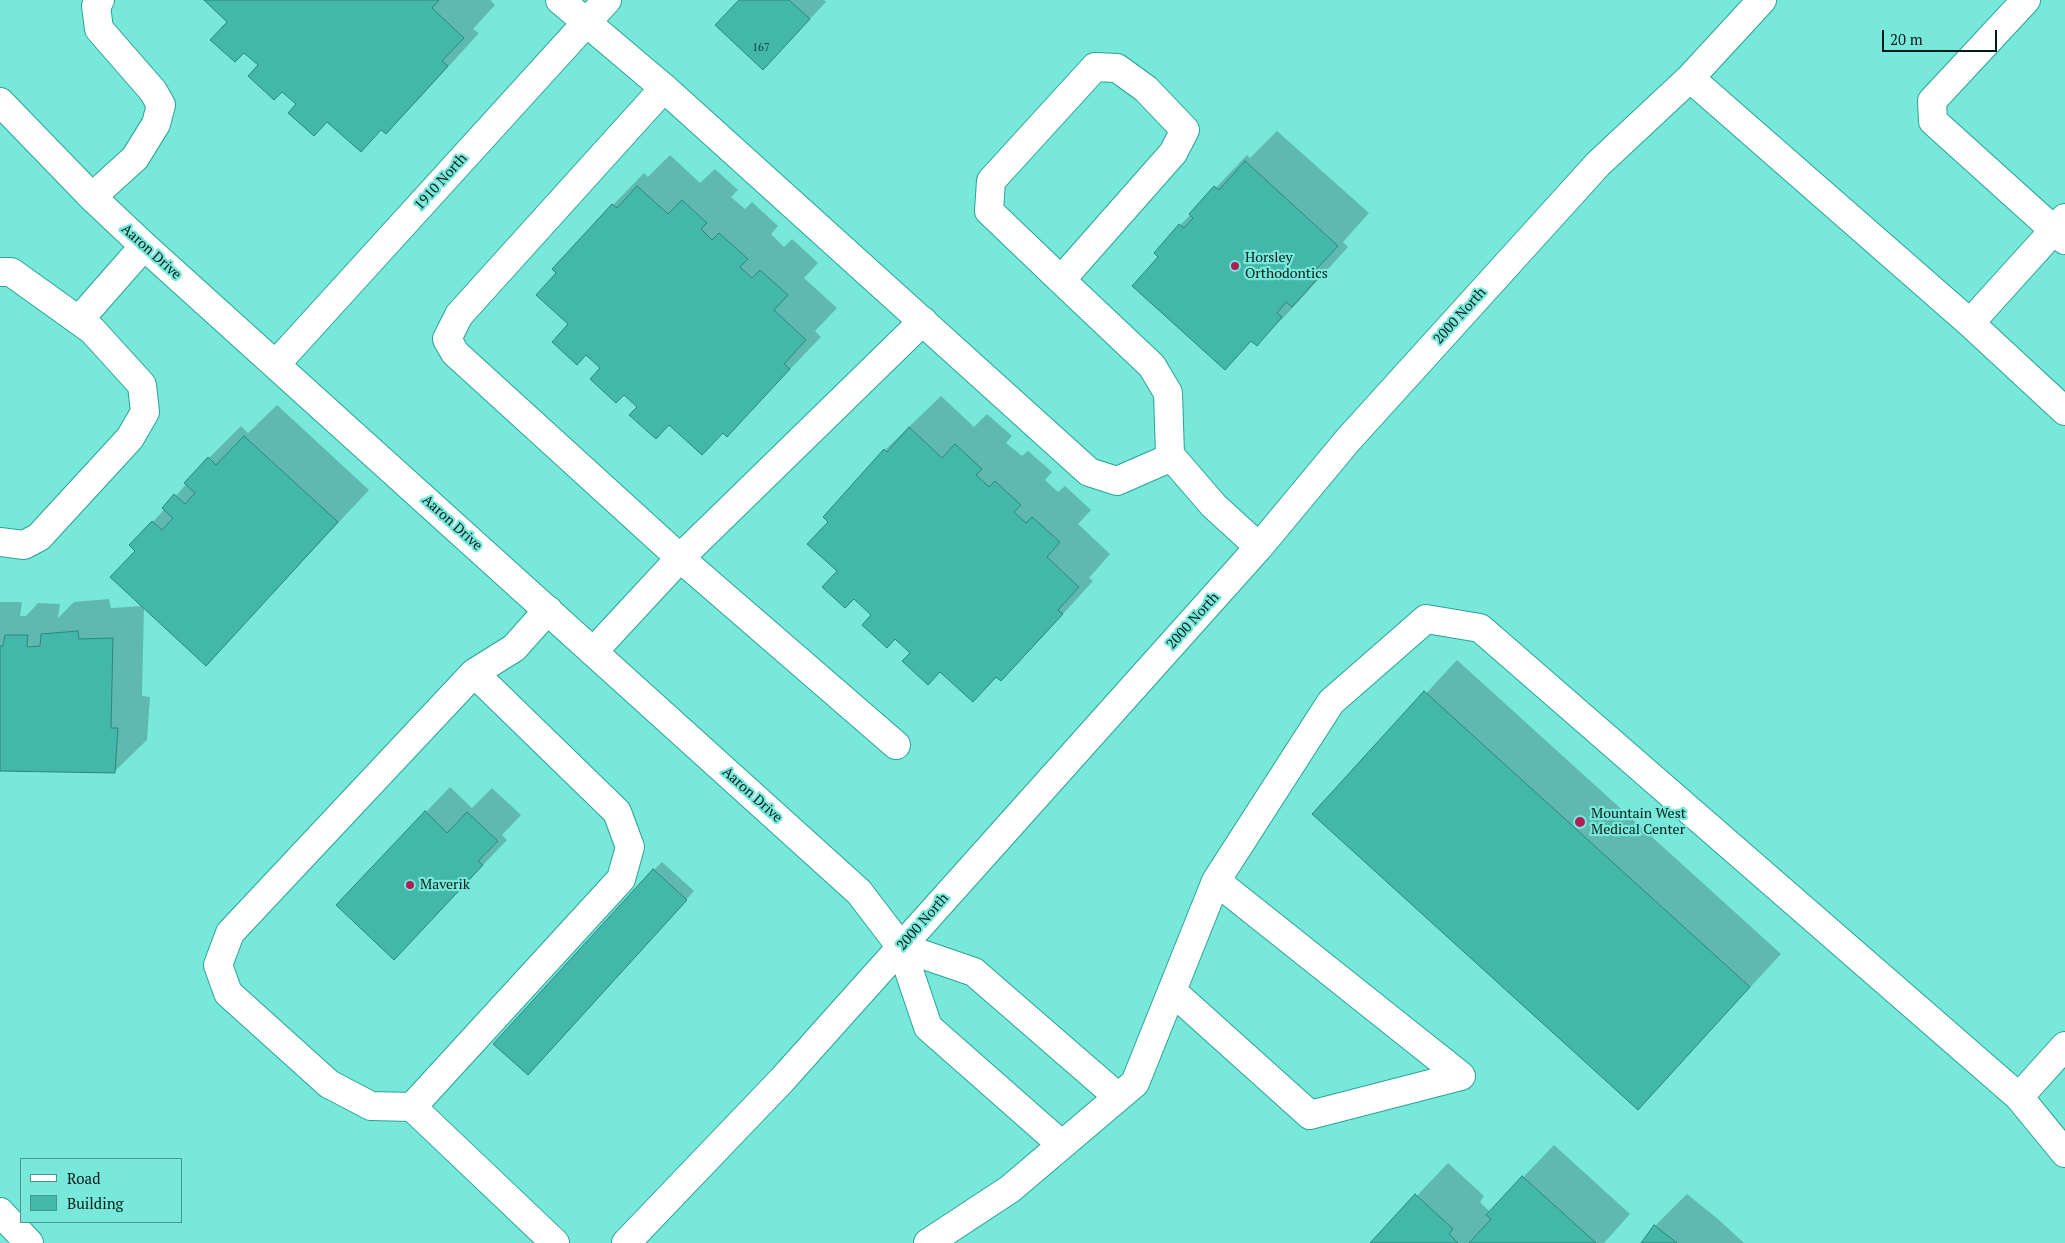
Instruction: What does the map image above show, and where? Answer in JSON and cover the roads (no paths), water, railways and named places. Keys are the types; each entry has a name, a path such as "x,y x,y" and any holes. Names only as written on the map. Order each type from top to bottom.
{"main road":[{"path":"92,197 135,158 156,124 161,105 154,91 99,29 96,6 100,0"},
{"path":"560,0 664,88 1089,472 1118,481 1172,457"},
{"name":"1910 North","path":"276,364 607,0"},
{"name":"2000 North","path":"626,1243 782,1080 1259,547 1348,440 1598,164 1690,78 1762,0"},
{"path":"1970,323 2061,230 1933,121 1932,101 2026,0"},
{"path":"1061,280 1173,153 1185,130 1146,89 1117,68 1095,67 992,181 989,211 1061,280 1152,366 1168,393 1170,455 1214,506 1259,547"},
{"path":"1690,78 1970,323 2065,411"},
{"path":"664,88 458,315 446,339 455,354 680,558 896,745"},
{"name":"Aaron Drive","path":"0,102 92,197 144,246 859,892 901,947 928,1027 1062,1145"},
{"path":"79,320 144,246"},
{"path":"0,272 11,272 92,330 142,385 145,412 130,438 39,536 24,545 0,542"},
{"path":"593,652 680,558 923,321"},
{"path":"548,610 514,648 474,673 230,933 218,965 228,993 329,1084 371,1106 412,1107 555,1243"},
{"path":"928,1243 1010,1189 1134,1083 1216,881 1330,702 1426,620 1480,628 2019,1097 2065,1153"},
{"path":"412,1107 621,878 630,847 616,812 474,673"},
{"path":"1172,991 1310,1115 1461,1076 1216,881"},
{"path":"901,947 974,972 1118,1097"},
{"path":"2019,1097 2065,1046"},
{"path":"0,1212 29,1243"}],"place":[{"name":"Horsley Orthodontics","path":"1235,266"},
{"name":"Mountain West Medical Center","path":"1580,822"},
{"name":"Maverik","path":"410,885"}]}
